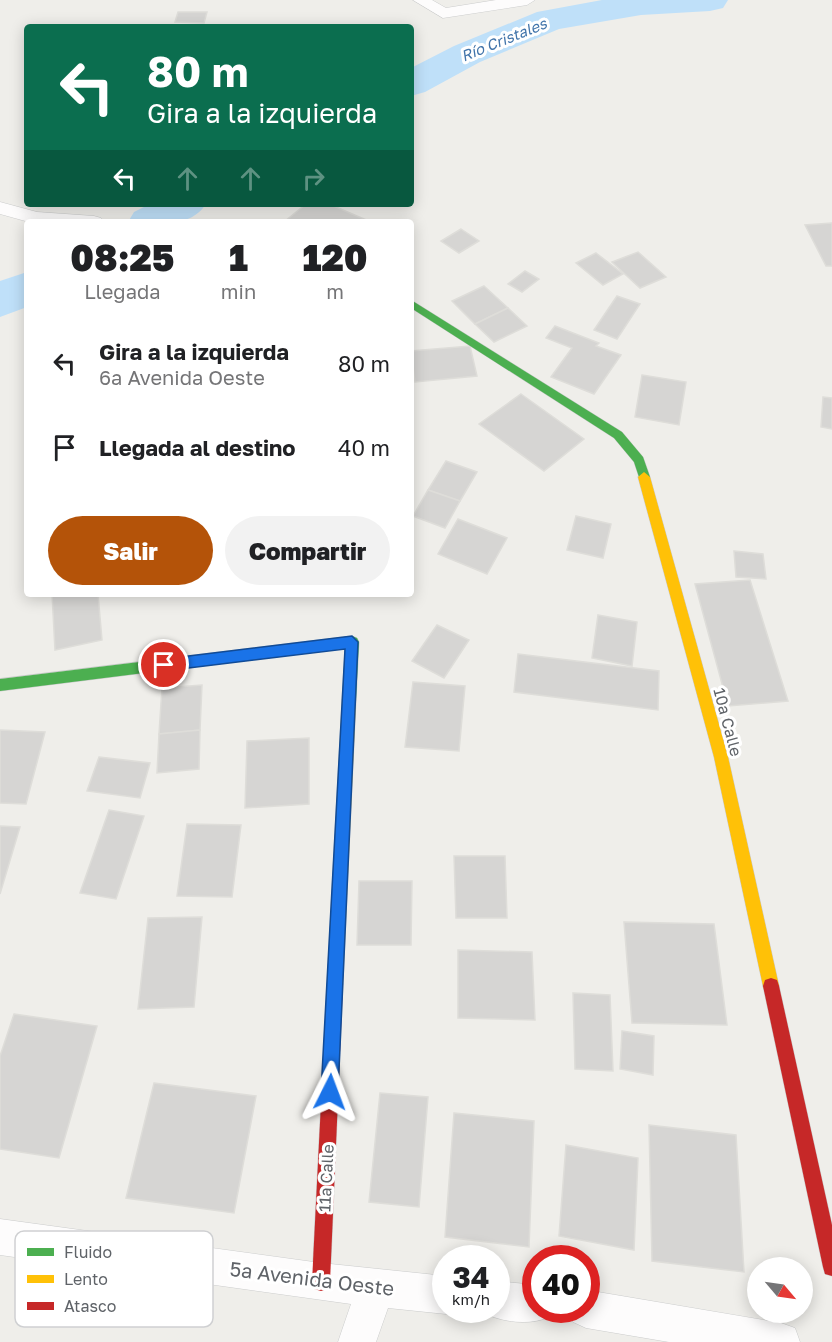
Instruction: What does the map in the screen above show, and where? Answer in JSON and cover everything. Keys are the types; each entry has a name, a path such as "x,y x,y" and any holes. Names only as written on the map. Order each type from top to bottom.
{"street":[{"path":"421,0 443,13 527,0"},
{"path":"0,208 37,218 53,219"},
{"name":"10a Calle","path":"414,305 618,435 639,460 721,757 832,1267"},
{"name":"11a Calle","path":"0,685 352,642 321,1282"},
{"name":"5a Avenida Oeste","path":"0,1237 15,1239"},
{"name":"5a Avenida Oeste","path":"213,1267 321,1282 432,1293"},
{"path":"357,1342 375,1287"},
{"path":"600,1312 781,1342"}],"building":[{"path":"178,12 207,12 204,23 175,22"},
{"path":"302,207 336,207 364,219 288,219"},
{"path":"832,223 832,266 826,266 805,225"},
{"path":"461,229 479,241 459,253 441,241"},
{"path":"638,252 666,277 640,288 612,262"},
{"path":"596,253 623,274 603,285 576,263"},
{"path":"525,271 539,279 522,292 508,284"},
{"path":"484,286 508,308 475,324 452,301"},
{"path":"617,296 640,304 617,339 594,330"},
{"path":"508,308 527,326 494,342 475,324"},
{"path":"555,326 599,343 596,346 621,355 594,394 551,377 572,348 546,338"},
{"path":"470,346 477,376 415,382 414,351"},
{"path":"642,375 686,382 679,425 635,417"},
{"path":"521,394 584,439 544,471 479,424"},
{"path":"823,397 832,398 832,429 821,427"},
{"path":"446,461 477,472 460,501 428,490"},
{"path":"428,490 460,501 445,528 414,516"},
{"path":"576,516 611,524 603,558 567,550"},
{"path":"458,519 507,538 487,574 438,554"},
{"path":"734,551 763,554 766,579 736,577"},
{"path":"750,580 788,701 728,706 695,584"},
{"path":"52,597 98,597 102,640 55,650"},
{"path":"598,615 637,622 632,666 592,658"},
{"path":"437,625 469,640 444,678 412,661"},
{"path":"518,654 659,671 658,710 514,692"},
{"path":"413,682 465,686 459,751 405,747"},
{"path":"202,685 200,730 159,734 162,688"},
{"path":"0,730 45,732 26,804 0,803"},
{"path":"200,730 199,769 157,773 159,734"},
{"path":"309,738 309,804 245,808 247,741"},
{"path":"99,757 150,763 140,798 87,791"},
{"path":"109,810 144,816 116,899 80,893"},
{"path":"187,824 241,825 232,897 177,896"},
{"path":"0,826 20,827 0,894"},
{"path":"454,856 505,856 507,918 456,918"},
{"path":"359,881 412,881 411,945 357,945"},
{"path":"202,917 194,1007 138,1009 148,918"},
{"path":"624,922 714,924 727,1025 632,1023"},
{"path":"458,950 532,952 535,1020 458,1018"},
{"path":"573,993 610,995 613,1071 575,1069"},
{"path":"14,1014 97,1026 59,1158 0,1149 0,1056"},
{"path":"622,1031 654,1036 653,1075 620,1069"},
{"path":"154,1083 256,1096 234,1213 126,1198"},
{"path":"380,1093 428,1097 419,1207 369,1202"},
{"path":"454,1113 534,1121 529,1245 522,1246 445,1237"},
{"path":"649,1125 736,1135 744,1272 652,1261"},
{"path":"566,1145 638,1158 634,1250 559,1236"}],"waterway":[{"name":"Río Cristales","path":"414,82 467,54 550,20 641,4 710,0"},
{"name":"Río Cristales","path":"156,219 178,207"},
{"name":"Río Cristales","path":"0,301 24,289"}],"traffic: fast":[{"path":"414,305 618,435 639,460 644,477"},
{"path":"0,685 352,642 349,700"}],"traffic: slow":[{"path":"644,477 721,757 771,986"},
{"path":"335,984 349,700"}],"traffic: jam":[{"path":"321,1282 335,984"},
{"path":"771,986 832,1267"}],"route":[{"path":"164,665 352,642 330,1092"}]}
